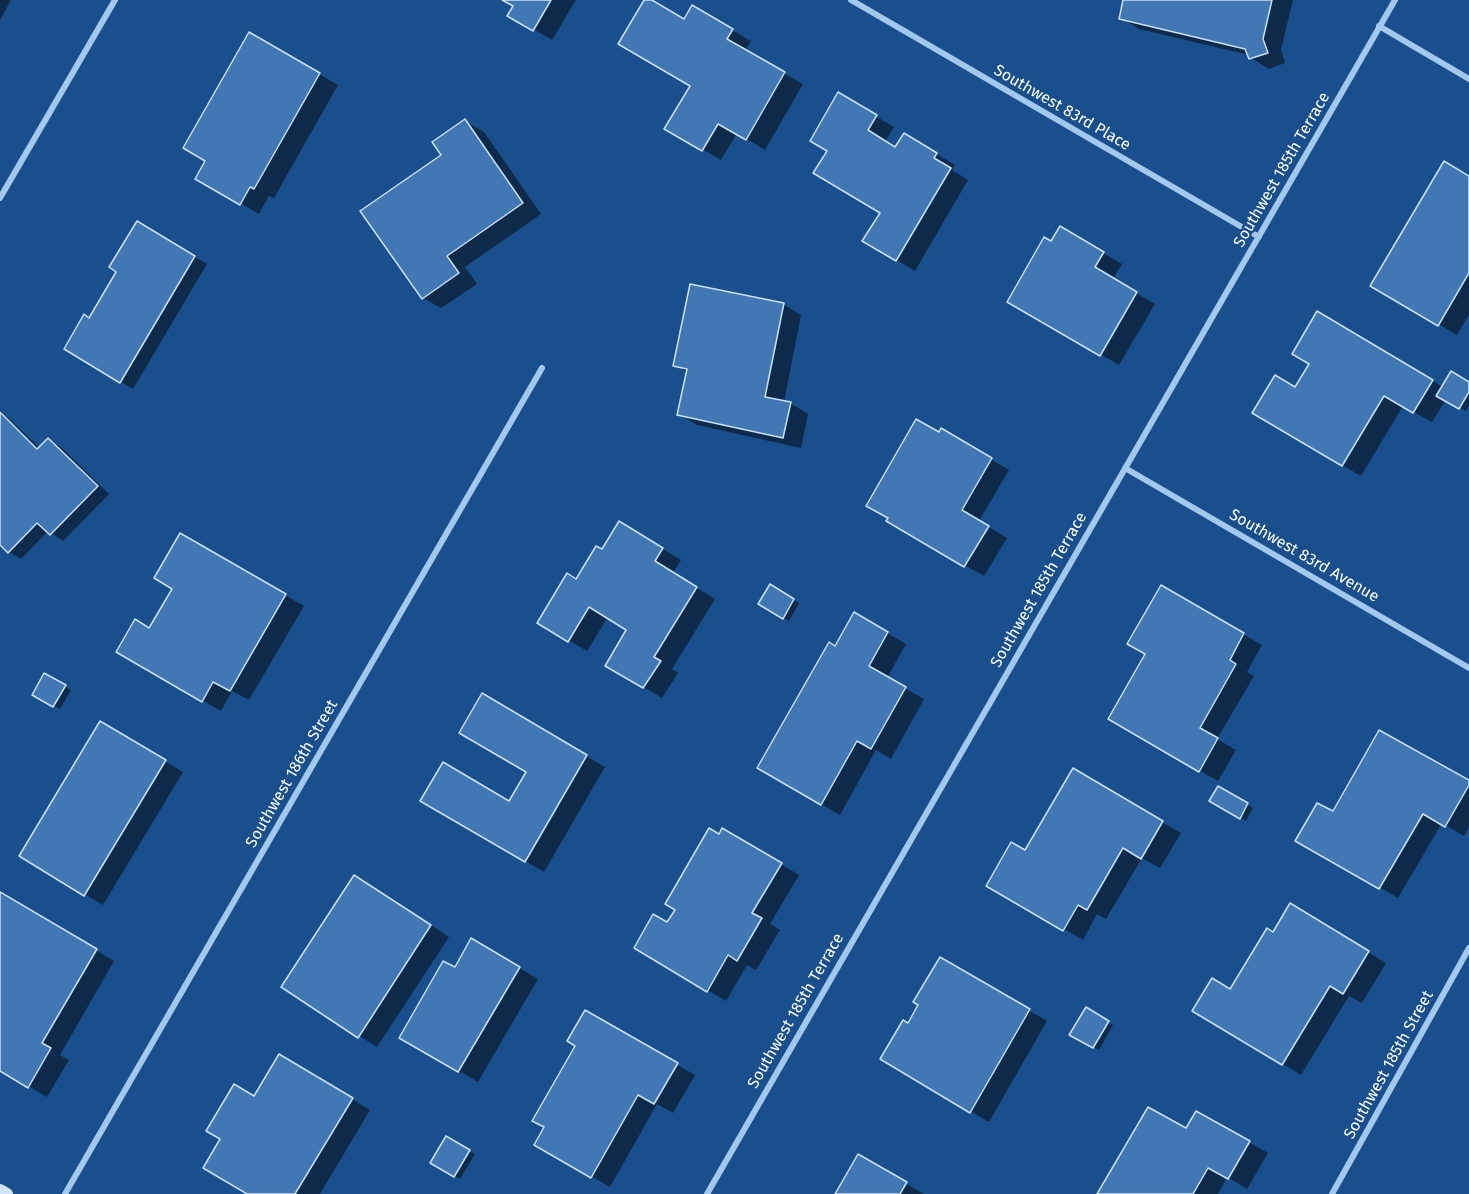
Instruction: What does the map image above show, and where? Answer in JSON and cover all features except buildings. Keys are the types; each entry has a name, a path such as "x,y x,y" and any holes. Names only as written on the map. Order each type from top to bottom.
{"street":[{"path":"0,198 115,0"},
{"name":"Southwest 83rd Place","path":"851,0 1259,237"},
{"name":"Southwest 185th Terrace","path":"707,1194 1395,0"},
{"path":"1379,26 1469,79"},
{"name":"Southwest 186th Street","path":"64,1194 542,368"},
{"name":"Southwest 83rd Avenue","path":"1125,468 1469,668"},
{"name":"Southwest 185th Street","path":"1332,1194 1469,948"},
{"path":"0,1190 7,1194"}]}
